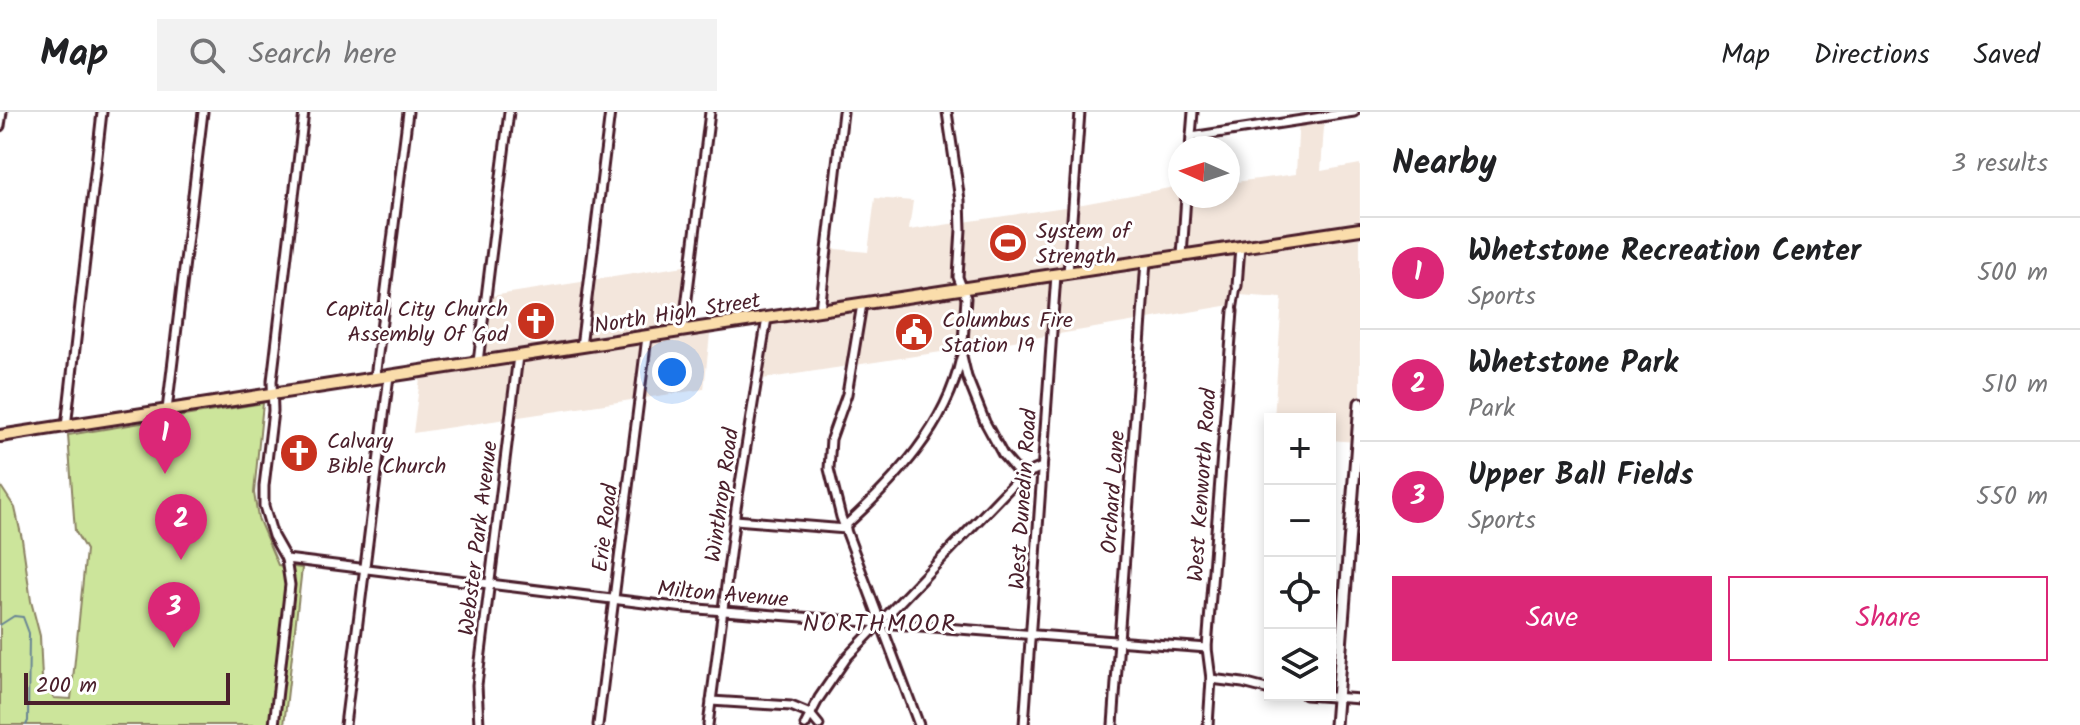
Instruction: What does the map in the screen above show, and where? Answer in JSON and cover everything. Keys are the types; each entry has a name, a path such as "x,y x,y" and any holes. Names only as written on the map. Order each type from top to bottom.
{"main road":[{"name":"North High Street","path":"0,436 1360,229"},
{"path":"1335,725 1360,403"}],"street":[{"path":"0,126 2,112"},
{"path":"66,427 102,112"},
{"path":"167,410 203,112"},
{"path":"274,725 290,595 289,569 273,536 264,506 264,486 304,112"},
{"path":"375,378 408,112"},
{"path":"478,362 509,112"},
{"path":"581,347 610,112"},
{"path":"683,331 710,112"},
{"path":"820,310 843,112"},
{"path":"735,520 845,527 907,464 941,412 962,356 966,298 958,277 960,200 947,112"},
{"path":"1068,273 1080,112"},
{"path":"1191,136 1193,112"},
{"path":"1198,136 1354,112"},
{"path":"1182,256 1185,208"},
{"name":"West Kenworth Road","path":"1208,725 1211,679 1207,648 1240,247"},
{"name":"Orchard Lane","path":"1113,725 1146,261"},
{"name":"West Dunedin Road","path":"1024,725 1056,275"},
{"path":"862,304 850,383 831,439 829,456 833,487 919,725"},
{"name":"Winthrop Road","path":"708,725 735,520 767,318"},
{"name":"Erie Road","path":"598,725 647,337"},
{"name":"Webster Park Avenue","path":"479,725 477,685 518,356"},
{"path":"962,356 985,422 1003,455 1021,476"},
{"path":"345,725 389,376"},
{"path":"805,725 834,674 853,650 1021,476 1042,467"},
{"name":"Milton Avenue","path":"286,559 722,611 1207,648"},
{"path":"1211,679 1264,688"},
{"path":"1337,697 1360,699"},
{"path":"711,701 791,706 810,714 819,725"}],"shaded area":[{"path":"1325,112 1321,171 1360,164 1360,395 1357,442 1336,440 1336,413 1274,413 1282,298 1239,295 1231,305 756,380 765,318 820,309 825,248 868,252 875,198 913,201 909,230 1168,188 1168,208 1240,208 1240,181 1296,174 1299,115"},
{"path":"691,265 683,329 711,325 704,389 413,433 421,371 478,362 485,297"}],"green space":[{"path":"263,403 254,493 258,518 278,565 302,568 284,725 0,725 0,485 15,508 22,539 31,601 40,636 42,678 54,698 71,699 86,550 75,531 68,435"}],"waterway":[{"path":"0,625 14,616 23,617 29,633 26,725"}],"place":[{"name":"System of Strength","path":"1008,243"},
{"name":"Capital City Church Assembly Of God","path":"536,321"},
{"name":"Columbus Fire Station 19","path":"914,332"},
{"name":"Calvary Bible Church","path":"299,453"},
{"name":"Whetstone Recreation Center","path":"165,474"},
{"name":"Whetstone Park","path":"181,560"},
{"name":"Upper Ball Fields","path":"174,648"}],"district":[{"name":"NORTHMOOR","path":"880,623"}]}
